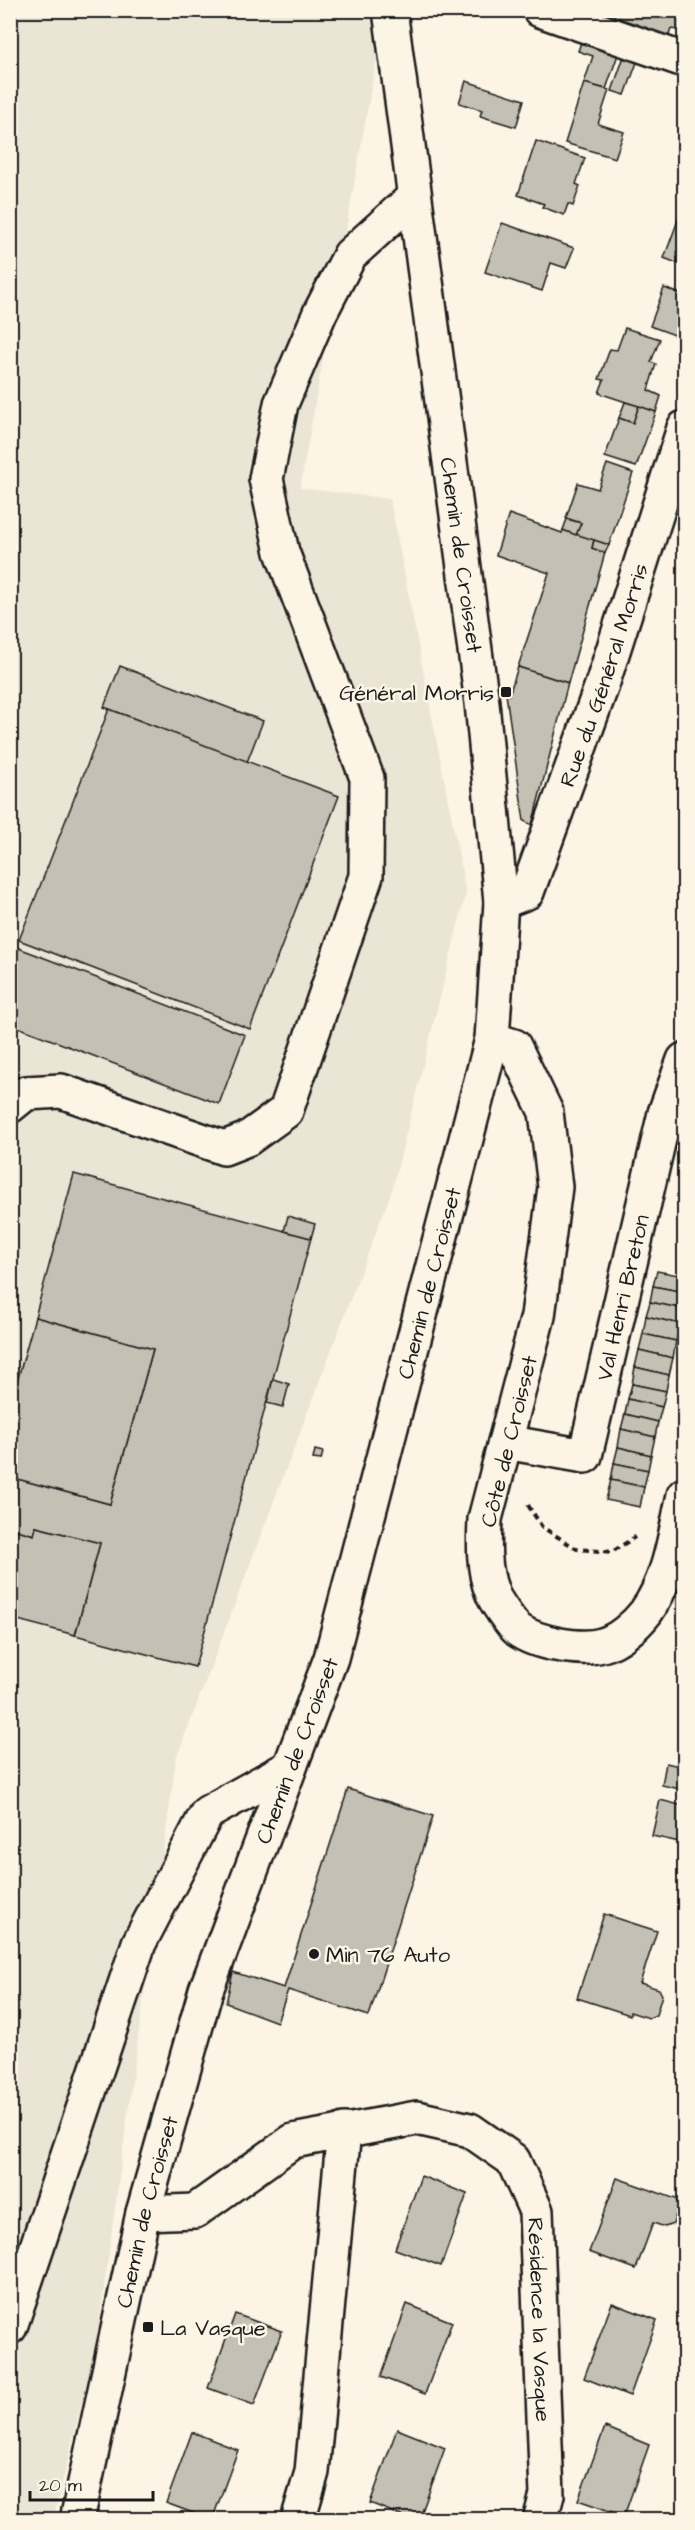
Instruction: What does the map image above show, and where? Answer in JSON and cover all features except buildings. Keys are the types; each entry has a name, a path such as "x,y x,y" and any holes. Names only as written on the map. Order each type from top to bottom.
{"street":[{"name":"Chemin de Croisset","path":"77,2520 143,2213 206,1990 331,1658 492,1039 501,902 483,702 390,10"},
{"path":"540,10 684,60"},
{"path":"10,1106 26,1094 62,1091 224,1148 247,1139 286,1111 366,876 367,778 282,552 266,479 281,404 320,313 350,255 414,197"},
{"name":"Rue du Général Morris","path":"501,902 527,892 602,685 684,428"},
{"name":"Côte de Croisset","path":"492,1039 514,1046 546,1112 555,1187 538,1316 485,1520 484,1554 492,1593 517,1629 545,1643 578,1646 602,1645 624,1633 645,1613 662,1584 684,1495"},
{"name":"Val Henri Breton","path":"505,1442 585,1456 665,1113 684,1060"},
{"path":"10,2327 139,1944 207,1813 290,1767"},
{"name":"Résidence la Vasque","path":"143,2213 195,2211 293,2140 417,2118 470,2130 513,2160 536,2211 547,2495 540,2520"},
{"path":"298,2520 312,2472 344,2130"}],"path":[{"path":"526,1503 542,1527 577,1549 612,1552 637,1536"}],"shaded area":[{"path":"11,11 385,11 300,488 390,499 466,893 392,1190 176,1759 96,2347 53,2519 11,2520"}],"place":[{"name":"Général Morris","path":"506,692"},
{"name":"Min 76 Auto","path":"314,1954"},
{"name":"La Vasque","path":"148,2327"}]}
